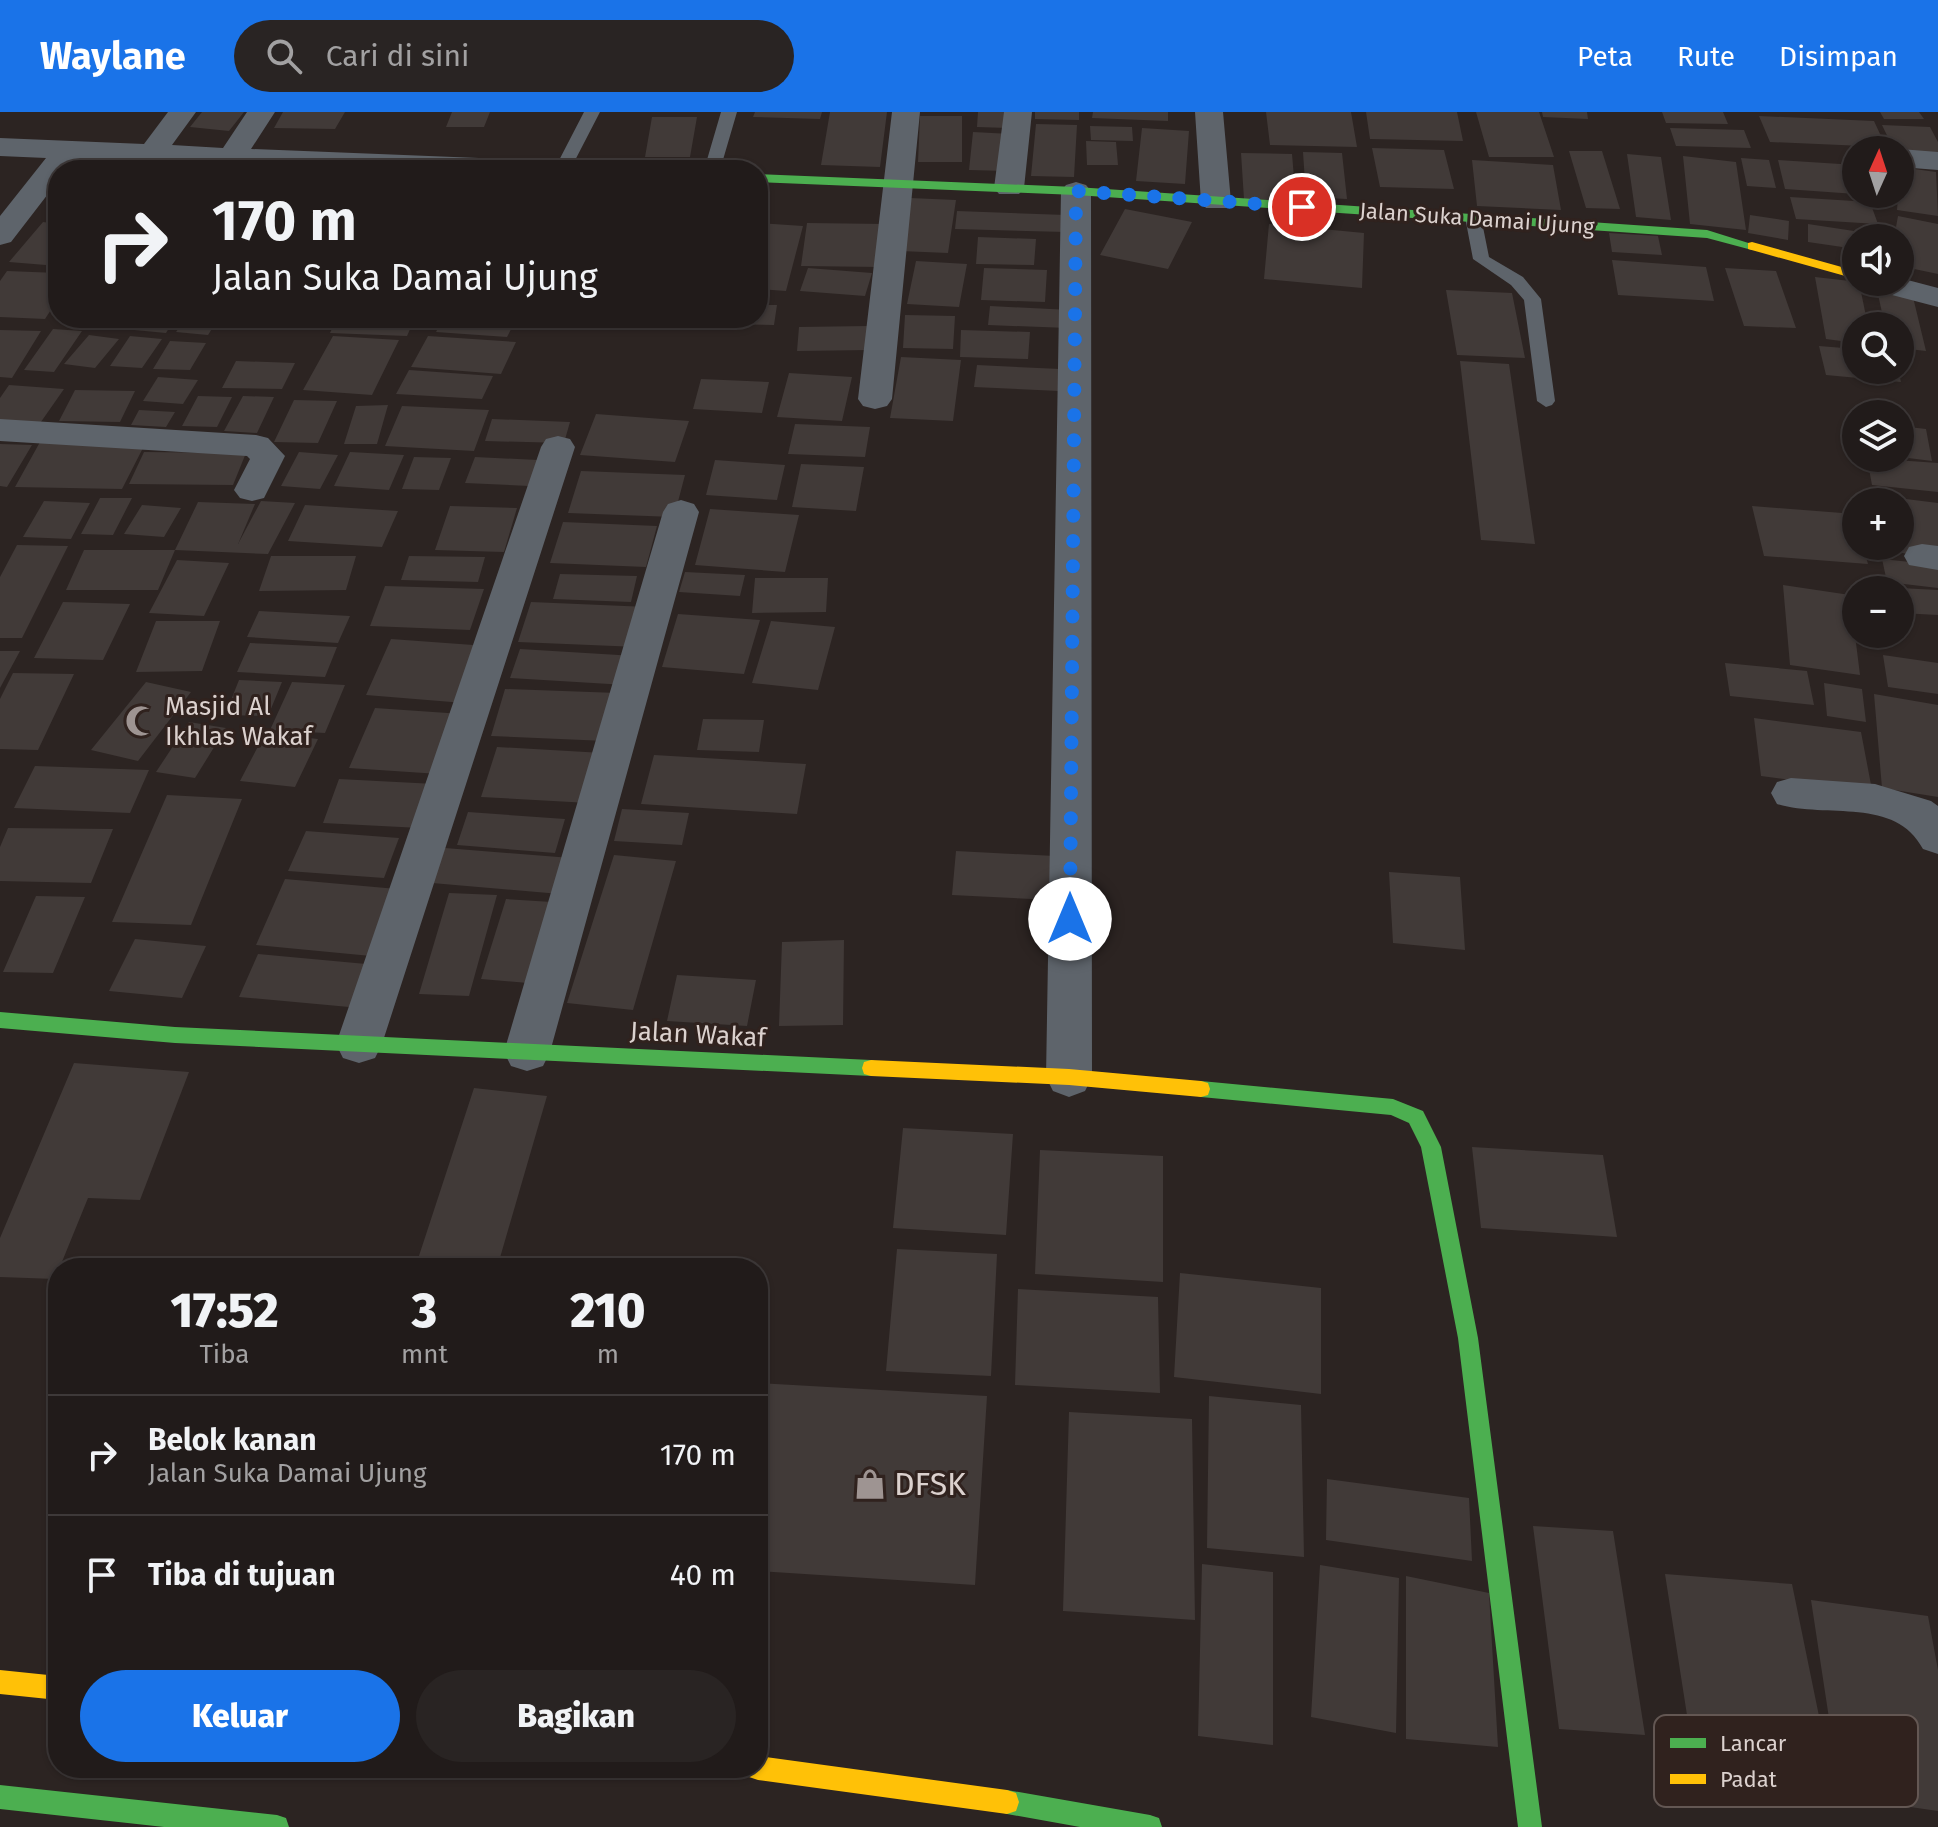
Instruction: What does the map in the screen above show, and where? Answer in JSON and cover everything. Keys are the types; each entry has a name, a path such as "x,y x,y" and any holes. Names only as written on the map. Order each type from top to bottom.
{"street":[{"path":"151,154 182,112"},
{"path":"224,160 261,112"},
{"path":"875,399 881,326 901,183 906,112"},
{"path":"1009,188 1018,112"},
{"path":"1209,112 1216,202"},
{"path":"0,147 151,154 204,160"},
{"path":"59,160 67,150"},
{"path":"1914,159 1938,161"},
{"path":"0,236 48,174"},
{"name":"Jalan Suka Damai Ujung","path":"768,178 1076,191 1707,234 1842,271"},
{"path":"1069,1077 1076,191"},
{"path":"1914,291 1938,298"},
{"path":"0,430 256,446 268,456 252,490"},
{"path":"359,1044 558,447"},
{"path":"527,1052 681,512"},
{"path":"1791,793 1911,806 1935,824 1938,838"},
{"name":"Jalan Wakaf","path":"0,1020 175,1035 1069,1077 1393,1107 1416,1117 1431,1147 1468,1338 1530,1827"},
{"path":"0,1682 48,1687"},
{"path":"768,1769 950,1792 1150,1827"},
{"path":"0,1797 277,1827"}],"lane":[{"path":"565,160 592,112"},
{"path":"715,160 729,112"},
{"path":"1473,217 1481,259 1517,281 1532,299 1546,401"}],"building":[{"path":"202,112 244,112 229,131 190,127"},
{"path":"283,112 345,112 335,129 274,128"},
{"path":"452,112 490,112 484,127 446,127"},
{"path":"755,112 822,112 820,119 753,117"},
{"path":"830,112 887,112 880,167 821,165"},
{"path":"978,112 1009,112 1008,128 977,127"},
{"path":"1035,112 1079,112 1079,120 1035,119"},
{"path":"1093,112 1168,112 1168,121 1092,118"},
{"path":"1266,112 1351,112 1357,147 1270,145"},
{"path":"1366,112 1457,112 1463,141 1370,139"},
{"path":"1476,112 1539,112 1554,157 1489,157"},
{"path":"1542,112 1587,112 1588,119 1543,117"},
{"path":"1662,112 1723,112 1728,124 1666,123"},
{"path":"1880,112 1919,112 1924,119 1884,119"},
{"path":"920,116 962,116 962,162 918,162"},
{"path":"1759,116 1874,121 1881,136 1842,136 1842,145 1770,142"},
{"path":"652,117 697,117 690,157 645,157"},
{"path":"1036,124 1077,125 1074,177 1031,176"},
{"path":"1882,125 1930,127 1938,142 1938,155 1914,154 1914,136 1887,136"},
{"path":"1090,126 1132,127 1133,141 1091,140"},
{"path":"1142,128 1189,131 1185,184 1136,181"},
{"path":"1670,128 1744,130 1751,148 1676,146"},
{"path":"973,132 1011,134 1007,171 969,170"},
{"path":"1086,141 1116,142 1118,165 1087,165"},
{"path":"1372,148 1444,150 1454,189 1380,187"},
{"path":"1569,151 1602,151 1620,209 1586,208"},
{"path":"1303,152 1342,153 1347,199 1306,197"},
{"path":"1241,153 1292,154 1296,201 1244,199"},
{"path":"1627,154 1661,157 1671,220 1636,217"},
{"path":"1683,156 1736,162 1746,230 1690,224"},
{"path":"1741,158 1769,160 1776,188 1747,186"},
{"path":"1472,160 1553,165 1561,210 1477,206"},
{"path":"1778,160 1842,164 1842,193 1785,189"},
{"path":"1914,169 1936,172 1938,216 1897,210 1914,208"},
{"path":"1790,197 1842,200 1842,208 1872,208 1878,224 1796,219"},
{"path":"910,198 956,200 948,253 900,251"},
{"path":"1125,209 1192,222 1168,269 1100,255"},
{"path":"957,211 1066,215 1066,232 955,229"},
{"path":"1750,215 1789,221 1788,240 1748,233"},
{"path":"1898,216 1938,224 1938,274 1914,269 1914,224 1897,224"},
{"path":"43,222 48,223 48,265 9,262"},
{"path":"807,223 885,224 881,267 801,266"},
{"path":"768,224 803,226 786,291 768,290"},
{"path":"1269,224 1364,233 1362,288 1264,279"},
{"path":"1808,224 1842,229 1842,247 1808,242"},
{"path":"1609,233 1658,236 1662,255 1612,252"},
{"path":"978,237 1036,239 1034,265 976,264"},
{"path":"1612,260 1706,267 1714,301 1618,295"},
{"path":"916,261 967,264 959,307 907,304"},
{"path":"808,268 872,273 865,296 800,291"},
{"path":"984,268 1047,270 1045,302 981,300"},
{"path":"1725,268 1776,271 1796,328 1744,326"},
{"path":"7,271 48,273 48,314 45,319 0,317 0,281"},
{"path":"1815,277 1842,280 1842,296 1862,296 1865,312 1842,312 1842,341 1826,339"},
{"path":"1446,290 1512,293 1525,358 1457,355"},
{"path":"1878,296 1913,296 1926,351 1914,350 1914,312 1882,312"},
{"path":"768,305 777,305 774,325 768,325"},
{"path":"990,306 1070,310 1068,328 988,325"},
{"path":"905,315 955,316 953,349 903,348"},
{"path":"869,326 869,350 797,351 799,327"},
{"path":"135,328 169,328 166,333 134,330"},
{"path":"179,328 213,328 208,335 176,332"},
{"path":"332,328 411,328 407,336 330,333"},
{"path":"438,328 512,328 507,337 436,332"},
{"path":"53,329 82,331 54,372 24,370"},
{"path":"0,330 41,331 12,378 0,377"},
{"path":"961,330 1030,332 1028,359 960,357"},
{"path":"89,335 119,339 95,368 64,364"},
{"path":"130,336 162,339 142,368 110,366"},
{"path":"333,336 399,340 372,395 303,390"},
{"path":"428,336 516,342 501,374 411,367"},
{"path":"170,341 206,343 190,370 153,369"},
{"path":"1819,346 1842,348 1842,376 1826,375"},
{"path":"901,357 961,360 953,421 890,418"},
{"path":"236,361 295,363 282,389 222,388"},
{"path":"1460,361 1509,364 1535,544 1481,540"},
{"path":"977,365 1060,369 1059,391 974,387"},
{"path":"409,370 493,376 482,399 396,394"},
{"path":"789,373 852,377 842,421 777,417"},
{"path":"158,377 198,380 183,404 143,401"},
{"path":"701,379 769,382 762,413 693,409"},
{"path":"9,385 64,389 36,429 0,426 0,398"},
{"path":"75,390 135,391 120,422 59,421"},
{"path":"198,396 232,397 217,427 182,426"},
{"path":"243,396 274,397 257,433 224,431"},
{"path":"294,400 337,401 318,443 274,442"},
{"path":"388,405 377,444 344,444 356,406"},
{"path":"402,406 489,410 474,451 385,446"},
{"path":"139,410 175,412 166,427 131,425"},
{"path":"596,414 689,421 675,462 580,455"},
{"path":"492,419 570,422 564,443 485,441"},
{"path":"795,424 870,427 865,457 788,454"},
{"path":"1914,428 1926,429 1932,461 1914,459"},
{"path":"40,442 145,444 122,489 15,487"},
{"path":"0,444 32,445 7,487 0,486"},
{"path":"144,452 246,453 233,485 129,484"},
{"path":"299,452 338,455 320,489 281,486"},
{"path":"350,452 404,455 389,490 334,486"},
{"path":"414,457 451,458 439,490 402,489"},
{"path":"475,457 538,460 529,486 465,483"},
{"path":"715,460 785,465 777,500 706,495"},
{"path":"1914,461 1938,463 1938,492 1872,485 1870,472 1914,472"},
{"path":"801,464 864,467 856,511 792,507"},
{"path":"581,471 685,475 674,517 568,513"},
{"path":"100,498 132,498 113,535 81,534"},
{"path":"1914,500 1938,503 1938,557 1914,554"},
{"path":"44,501 90,503 71,539 23,537"},
{"path":"261,501 295,503 268,554 175,550 198,502 255,504 238,544"},
{"path":"142,505 181,508 164,537 124,534"},
{"path":"305,505 398,511 382,547 288,541"},
{"path":"450,506 517,508 504,552 435,550"},
{"path":"1752,506 1842,513 1842,560 1867,560 1868,564 1764,556"},
{"path":"710,509 799,515 785,572 695,565"},
{"path":"563,522 657,526 646,567 550,563"},
{"path":"17,545 68,546 22,638 0,638 0,577"},
{"path":"84,550 175,550 158,590 66,590"},
{"path":"271,556 356,556 346,590 259,591"},
{"path":"409,556 485,557 478,582 401,580"},
{"path":"177,560 229,563 204,616 149,613"},
{"path":"1882,560 1938,565 1938,588 1914,585 1914,576 1886,576"},
{"path":"685,572 745,575 740,596 679,592"},
{"path":"560,574 637,576 631,602 553,599"},
{"path":"755,578 828,578 826,612 752,613"},
{"path":"1783,585 1842,594 1842,648 1857,648 1860,675 1790,665"},
{"path":"385,586 484,589 470,630 370,626"},
{"path":"1914,589 1938,590 1938,615 1914,614"},
{"path":"63,602 130,604 103,660 34,658"},
{"path":"531,602 648,607 638,647 518,642"},
{"path":"259,611 350,616 338,643 247,637"},
{"path":"678,614 760,620 744,674 662,667"},
{"path":"156,621 220,621 202,671 136,672"},
{"path":"771,621 835,627 818,690 752,683"},
{"path":"391,639 487,646 464,703 366,695"},
{"path":"250,643 337,647 325,677 237,672"},
{"path":"520,649 635,656 626,685 510,678"},
{"path":"0,651 20,651 0,688"},
{"path":"1883,655 1938,663 1938,694 1888,687"},
{"path":"1725,663 1807,671 1814,705 1730,696"},
{"path":"13,673 74,674 38,750 0,749 0,699"},
{"path":"239,680 282,682 268,716 225,715"},
{"name":"Masjid Al Ikhlas Wakaf","path":"146,682 191,692 138,761 91,750"},
{"path":"292,682 345,685 325,733 270,730"},
{"path":"1824,683 1862,689 1866,722 1827,716"},
{"path":"505,689 618,693 606,741 491,736"},
{"path":"1874,694 1938,705 1938,797 1882,788"},
{"path":"375,708 462,714 439,774 349,768"},
{"path":"1754,718 1861,732 1872,790 1761,776"},
{"path":"703,719 764,720 759,752 697,750"},
{"path":"189,722 226,728 195,778 156,772"},
{"path":"265,733 318,739 295,787 240,781"},
{"path":"497,747 603,753 589,803 481,797"},
{"path":"654,755 806,764 797,814 641,804"},
{"path":"35,766 149,770 130,813 14,808"},
{"path":"339,779 435,784 420,828 323,823"},
{"path":"167,795 242,799 191,925 112,922"},
{"path":"622,809 689,813 682,845 614,841"},
{"path":"468,812 565,819 555,853 457,845"},
{"path":"8,828 113,829 91,883 0,881 0,847"},
{"path":"306,831 399,838 384,878 288,871"},
{"path":"445,848 571,858 560,894 432,883"},
{"path":"956,851 1055,856 1053,900 952,895"},
{"path":"614,855 676,861 633,1010 567,1003"},
{"path":"1389,872 1460,877 1465,950 1393,943"},
{"path":"285,879 397,889 371,956 256,945"},
{"path":"449,893 497,895 469,996 419,994"},
{"path":"36,896 85,897 53,973 3,972"},
{"path":"506,899 552,902 528,983 481,979"},
{"path":"135,939 206,946 182,998 109,991"},
{"path":"844,940 843,1025 779,1026 782,942"},
{"path":"258,954 377,965 360,1008 239,997"},
{"path":"677,975 756,980 747,1026 667,1021"},
{"path":"74,1063 189,1072 140,1200 88,1198 64,1258 48,1258 48,1279 0,1277 0,1238"},
{"path":"474,1088 547,1096 500,1258 418,1258"},
{"path":"903,1128 1013,1134 1006,1235 893,1228"},
{"path":"1472,1147 1603,1155 1617,1237 1481,1228"},
{"path":"1040,1150 1163,1156 1163,1282 1035,1274"},
{"path":"897,1249 997,1254 991,1376 886,1371"},
{"path":"1180,1273 1321,1288 1321,1394 1174,1377"},
{"path":"1018,1289 1158,1297 1160,1393 1015,1385"},
{"name":"DFSK","path":"768,1384 987,1396 975,1585 768,1572"},
{"path":"1209,1396 1301,1405 1304,1557 1207,1548"},
{"path":"1069,1412 1192,1419 1195,1620 1063,1611"},
{"path":"1327,1479 1469,1498 1472,1561 1326,1540"},
{"path":"1533,1526 1613,1531 1645,1735 1559,1729"},
{"path":"1202,1564 1273,1572 1273,1745 1198,1736"},
{"path":"1320,1565 1399,1578 1396,1733 1311,1717"},
{"path":"1665,1574 1792,1584 1819,1715 1687,1715"},
{"path":"1406,1576 1489,1593 1498,1747 1406,1739"},
{"path":"1811,1600 1928,1616 1938,1670 1938,1811 1910,1807 1918,1807 1918,1715 1829,1715"}],"traffic: fast":[{"path":"768,178 1076,191 1707,234 1752,246"},
{"path":"0,1020 175,1035 871,1068"},
{"path":"1201,1089 1393,1107 1416,1117 1431,1147 1468,1338 1530,1827"},
{"path":"0,1797 277,1827"},
{"path":"1007,1802 1150,1827"}],"traffic: slow":[{"path":"1752,246 1842,271"},
{"path":"871,1068 1069,1077 1201,1089"},
{"path":"0,1682 48,1687"},
{"path":"768,1769 1007,1802"}],"place":[{"name":"Masjid Al Ikhlas Wakaf","path":"141,721"},
{"name":"DFSK","path":"870,1484"}],"route":[{"path":"1070,919 1076,191 1302,207"}]}
